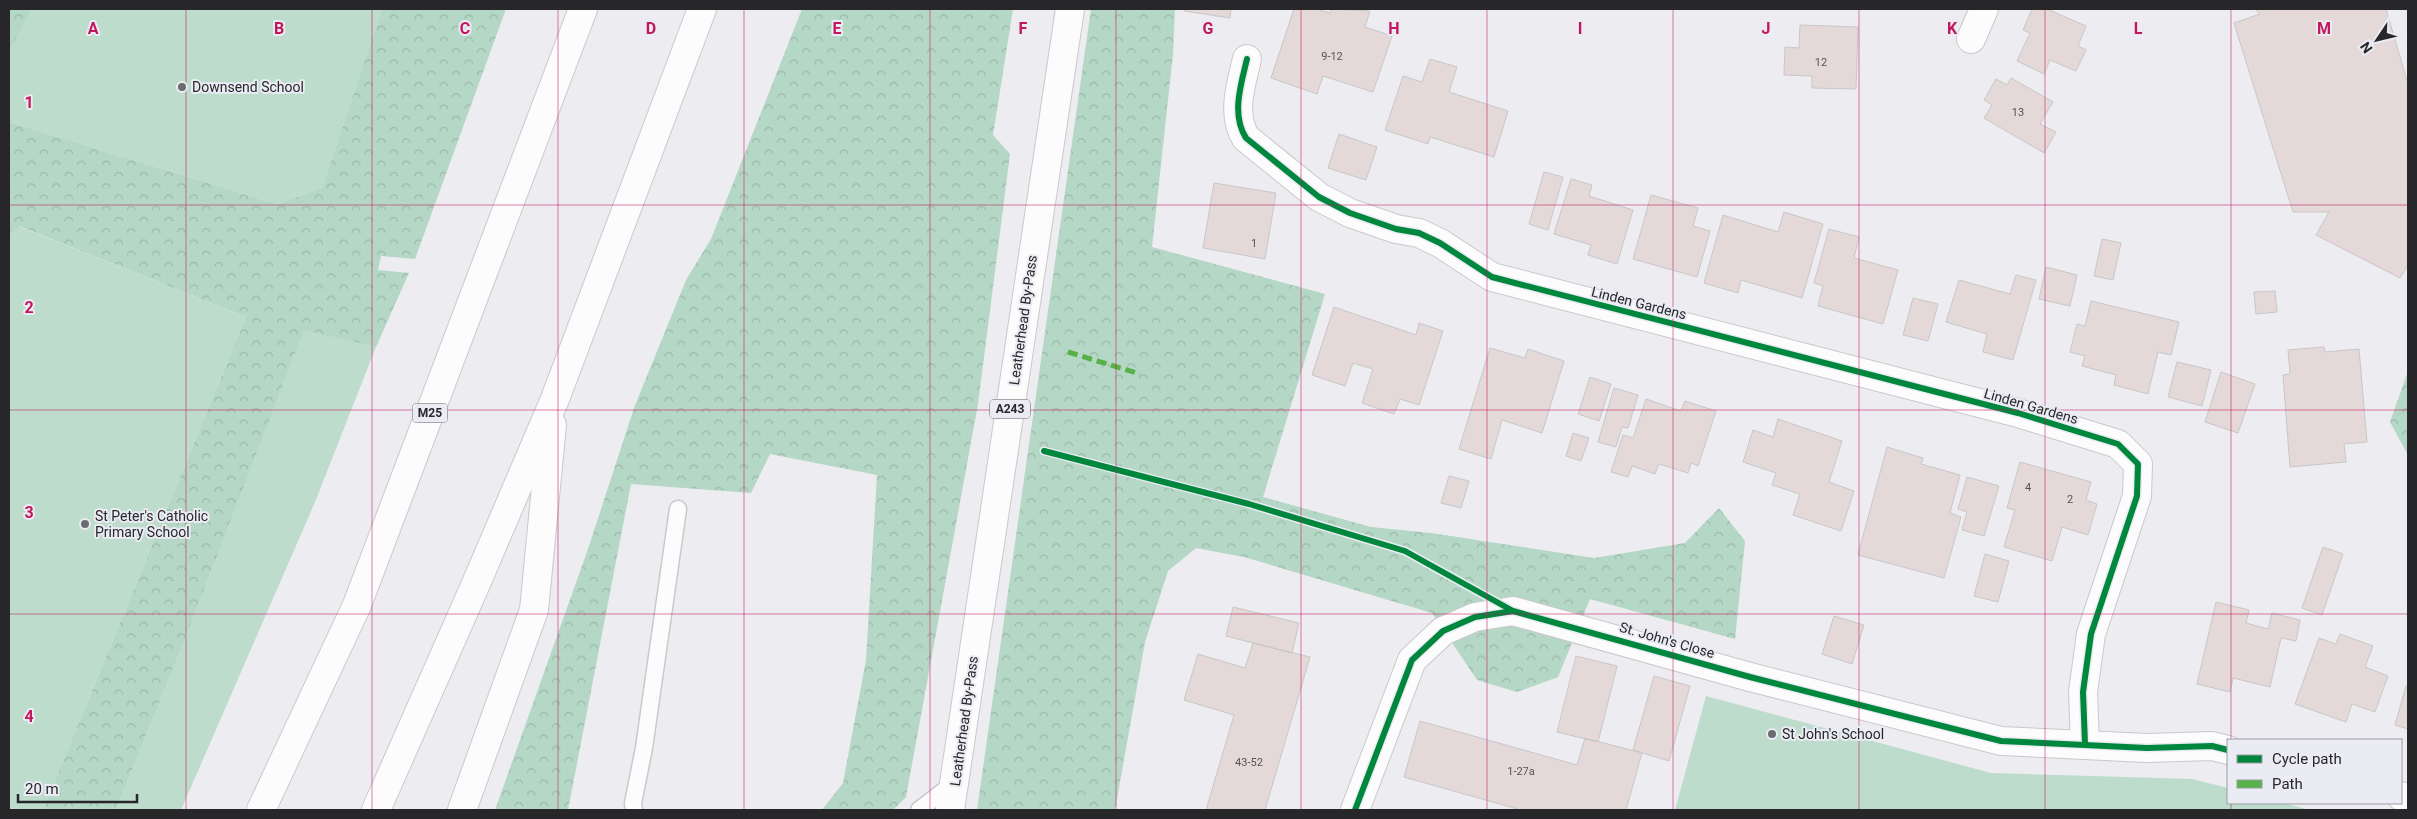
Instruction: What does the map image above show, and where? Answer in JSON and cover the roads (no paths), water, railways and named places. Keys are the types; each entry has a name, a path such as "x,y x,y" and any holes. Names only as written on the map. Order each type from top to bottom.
{"main road":[{"name":"M25","path":"261,810 357,605 583,9"},
{"path":"376,810 476,586 555,399 702,9"},
{"name":"Leatherhead By-Pass","path":"950,810 1070,9"},
{"path":"1971,39 1984,9"},
{"name":"Linden Gardens","path":"1247,59 1238,110 1239,127 1254,146 1319,197 1350,213 1396,229 1419,233 1440,243 1492,277 2018,414 2118,444 2138,464 2137,496 2091,634 2083,692 2085,744"},
{"path":"462,810 534,610 555,399"},
{"name":"St. John's Close","path":"1355,810 1412,660 1443,631 1475,617 1512,611 1750,677 2001,741 2085,744"},
{"path":"2085,744 2147,748 2212,746 2227,750"}],"lane":[{"path":"634,810 633,803 644,748 678,509"},
{"path":"919,810 954,783"}],"place":[{"name":"Downsend School","path":"182,87"},
{"name":"St Peter's Catholic Primary School","path":"85,524"},
{"name":"St John's School","path":"1772,734"}]}
